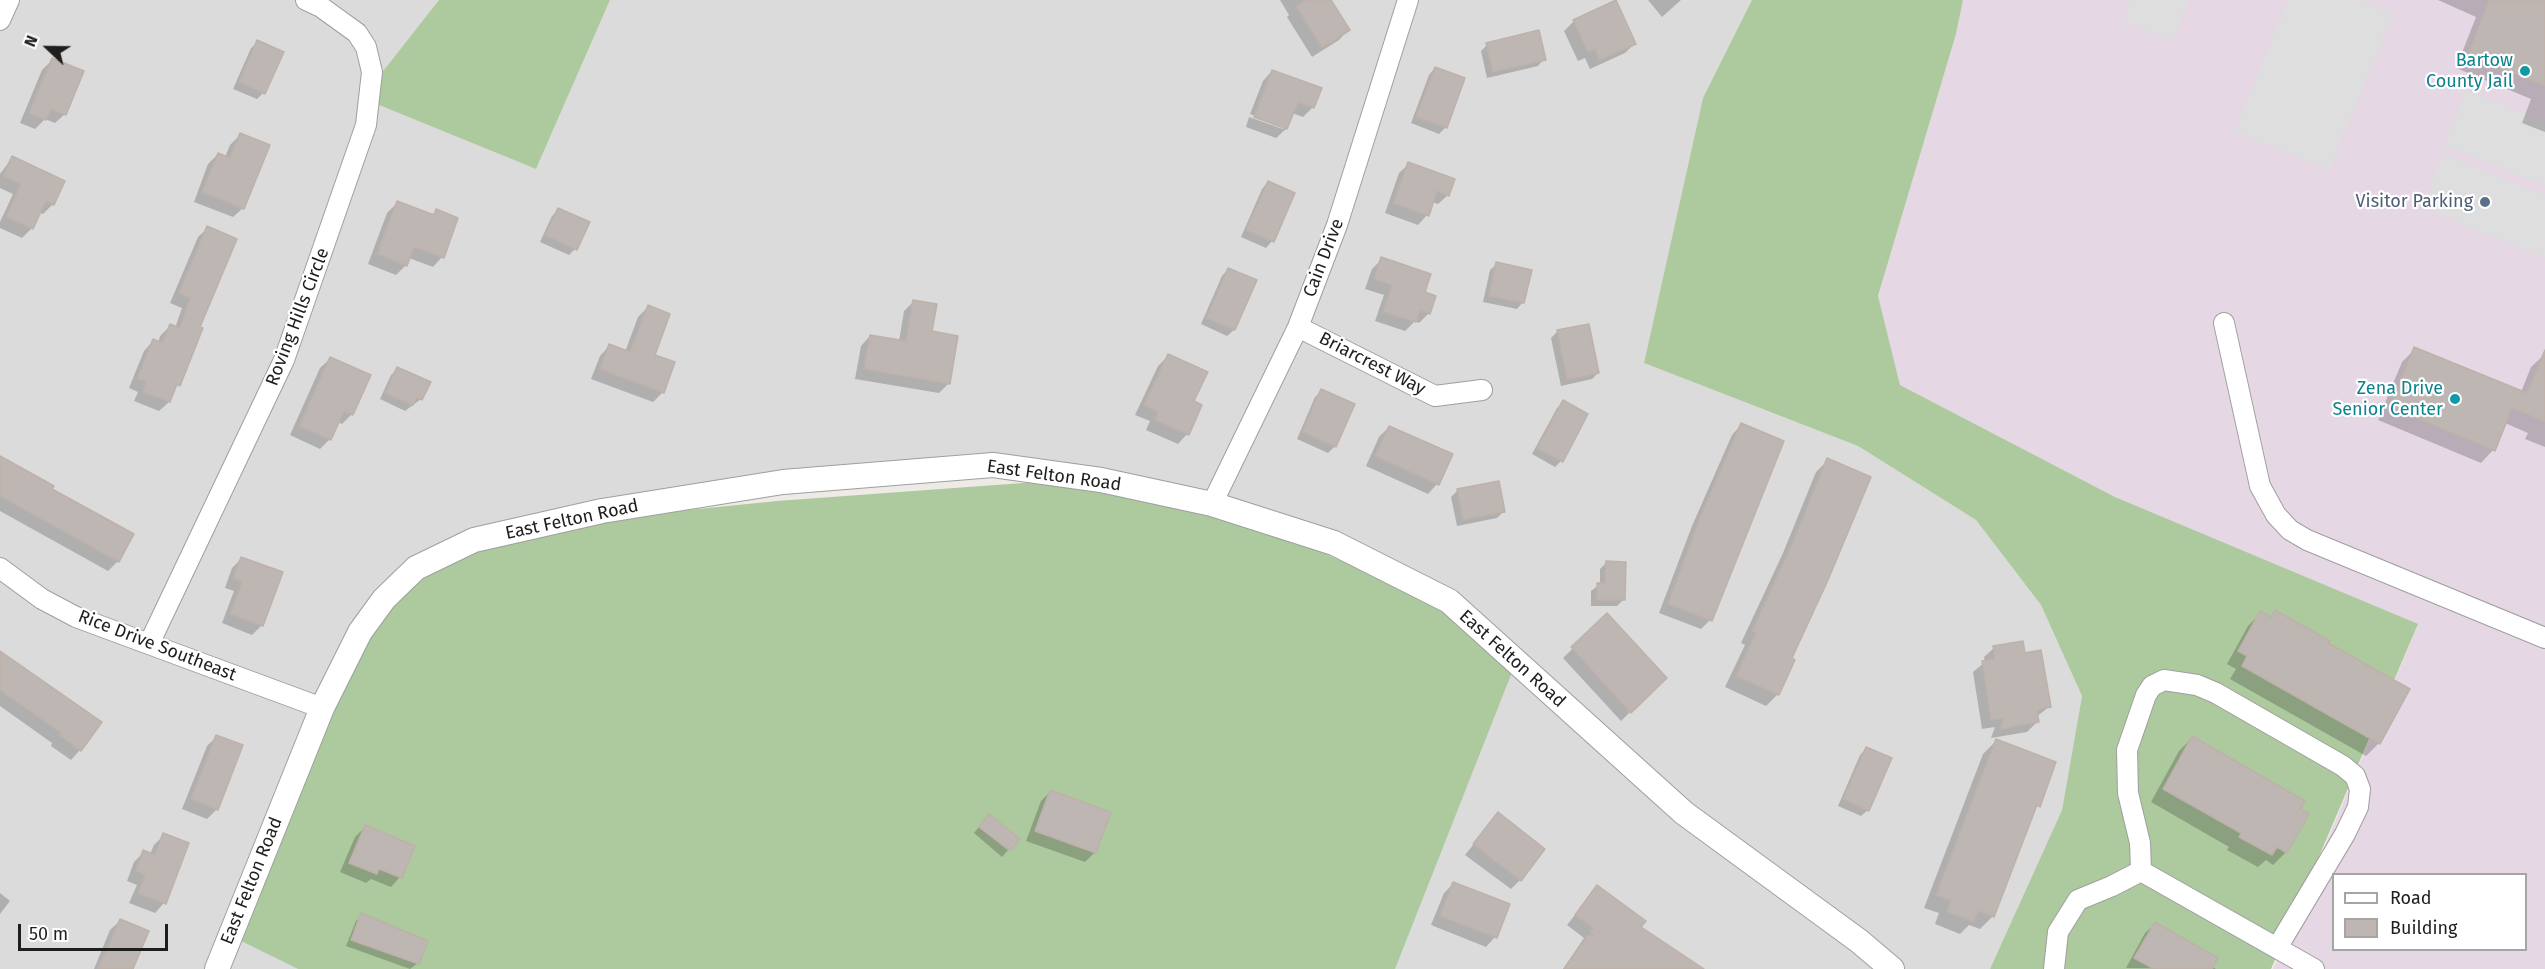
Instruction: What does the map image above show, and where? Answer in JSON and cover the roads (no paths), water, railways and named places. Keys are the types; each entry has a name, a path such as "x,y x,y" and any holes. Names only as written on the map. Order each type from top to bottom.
{"street":[{"path":"0,20 9,0"},
{"name":"Roving Hills Circle","path":"149,644 284,360 366,125 372,72 366,47 357,33 321,7 306,0"},
{"name":"Cain Drive","path":"1212,504 1298,327 1337,225 1408,0"},
{"path":"2224,323 2260,486 2276,515 2290,530 2307,540 2545,638"},
{"name":"Briarcrest Way","path":"1298,327 1435,396 1482,390"},
{"name":"East Felton Road","path":"217,969 322,708 360,632 384,599 416,568 474,540 602,511 783,482 993,465 1101,480 1212,504 1334,543 1449,601 1684,813 1860,941 1892,969"},
{"name":"Rice Drive Southeast","path":"0,568 42,599 76,616 322,708"},
{"path":"2141,871 2140,843 2128,793 2127,750 2146,695 2152,686 2164,680 2197,685 2216,693 2343,766 2355,777 2360,789 2358,807 2345,834 2277,948"},
{"path":"2141,871 2314,969"},
{"path":"2054,969 2058,932 2078,900 2141,871"}],"place":[{"name":"Bartow County Jail","path":"2525,71"},
{"name":"Visitor Parking","path":"2485,202"},
{"name":"Zena Drive Senior Center","path":"2455,399"}]}
